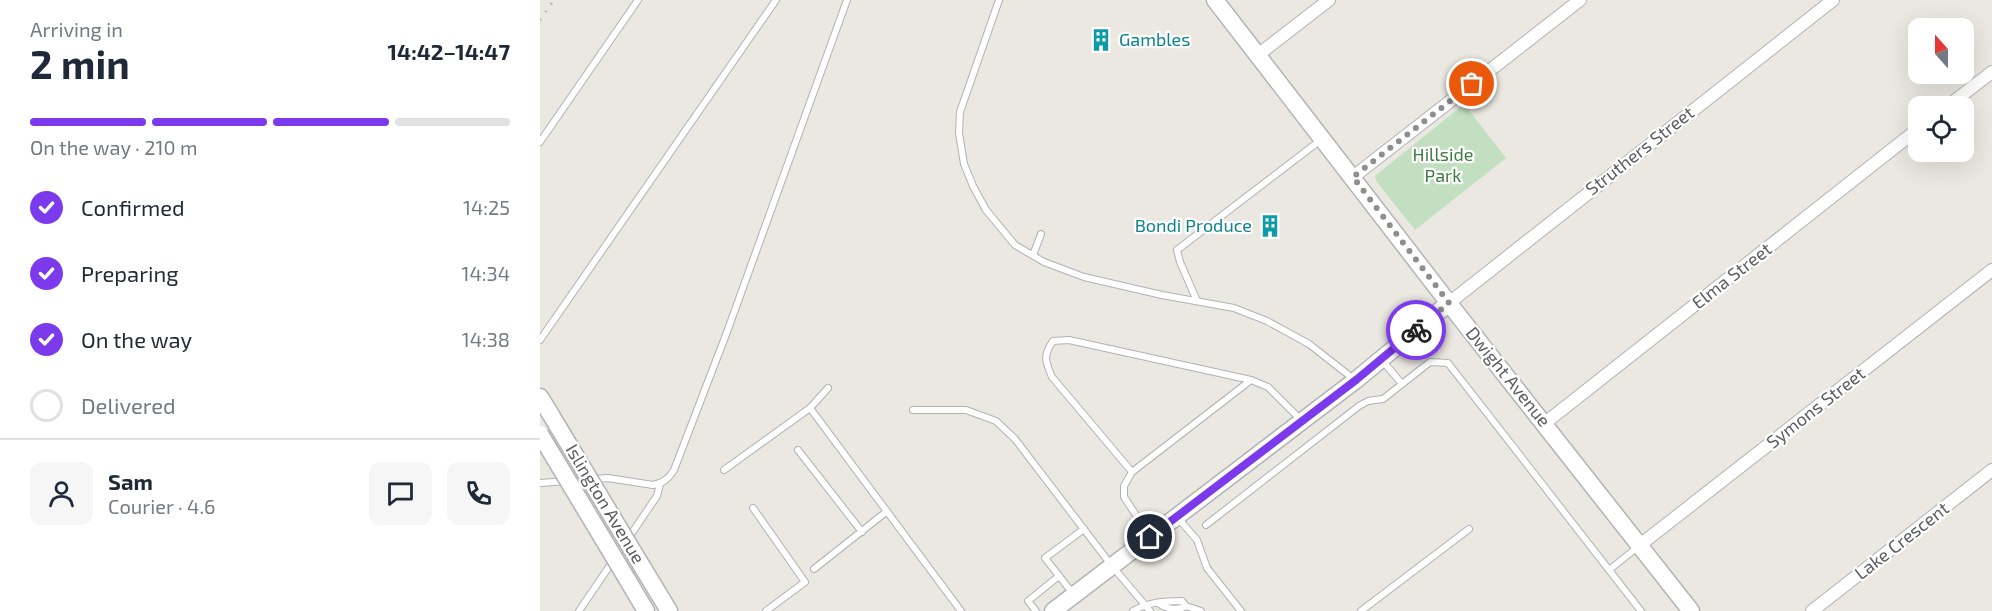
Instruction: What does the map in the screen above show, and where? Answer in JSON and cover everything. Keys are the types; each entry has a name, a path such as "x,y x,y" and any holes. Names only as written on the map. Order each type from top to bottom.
{"street":[{"name":"Dwight Avenue","path":"1215,0 1691,611"},
{"path":"1258,55 1329,0"},
{"path":"1353,177 1580,0"},
{"name":"Struthers Street","path":"1449,303 1833,0"},
{"path":"1961,96 1992,72"},
{"name":"Elma Street","path":"1545,423 1908,137"},
{"name":"Symons Street","path":"1640,545 1992,270"},
{"path":"1053,611 1356,380 1449,303"},
{"name":"Islington Avenue","path":"540,397 669,611"},
{"name":"Islington Avenue","path":"540,434 646,611"},
{"name":"Lake Crescent","path":"1812,611 1992,470"}],"lane":[{"path":"540,142 638,0"},
{"path":"540,340 776,0"},
{"path":"540,483 608,477 642,484 660,484 669,478 727,332 847,0"},
{"path":"999,0 960,112 959,133 964,164 986,210 1015,245 1044,262 1084,277 1234,308 1267,321 1309,344 1356,380"},
{"path":"1197,301 1177,250 1323,139"},
{"path":"1033,255 1041,234"},
{"path":"1132,472 1052,377 1047,364 1046,351 1053,341 1069,340 1251,380 1268,387 1302,421"},
{"path":"1381,359 1402,384"},
{"path":"1206,525 1359,406 1368,401 1383,399 1430,362 1448,363 1640,611"},
{"path":"1150,537 1124,497 1124,486 1132,472 1251,380"},
{"path":"724,470 810,408 828,388"},
{"path":"810,408 961,611"},
{"path":"913,410 966,410 996,421 1015,439 1112,566 1150,611"},
{"path":"798,450 862,532"},
{"path":"579,611 657,496 660,484"},
{"path":"753,508 805,582 766,611"},
{"path":"814,569 886,512"},
{"path":"1177,517 1197,540 1207,568 1240,611"},
{"path":"1074,595 1045,558 1084,529"},
{"path":"1361,611 1469,529"},
{"path":"1609,570 1640,545"},
{"path":"1036,611 1028,601 1059,576"},
{"path":"1133,611 1145,604 1182,601 1186,606 1201,611"}],"green space":[{"name":"Hillside Park","path":"1464,104 1506,158 1415,230 1376,181 1375,176"}],"railway":[{"path":"540,20 554,0"}],"way so far":[{"path":"1416,330 1449,303 1353,177 1472,84"}],"place":[{"name":"Gambles","path":"1101,40"},
{"name":"Bondi Produce","path":"1270,226"}],"route":[{"path":"1150,537 1356,380 1416,330"}]}
